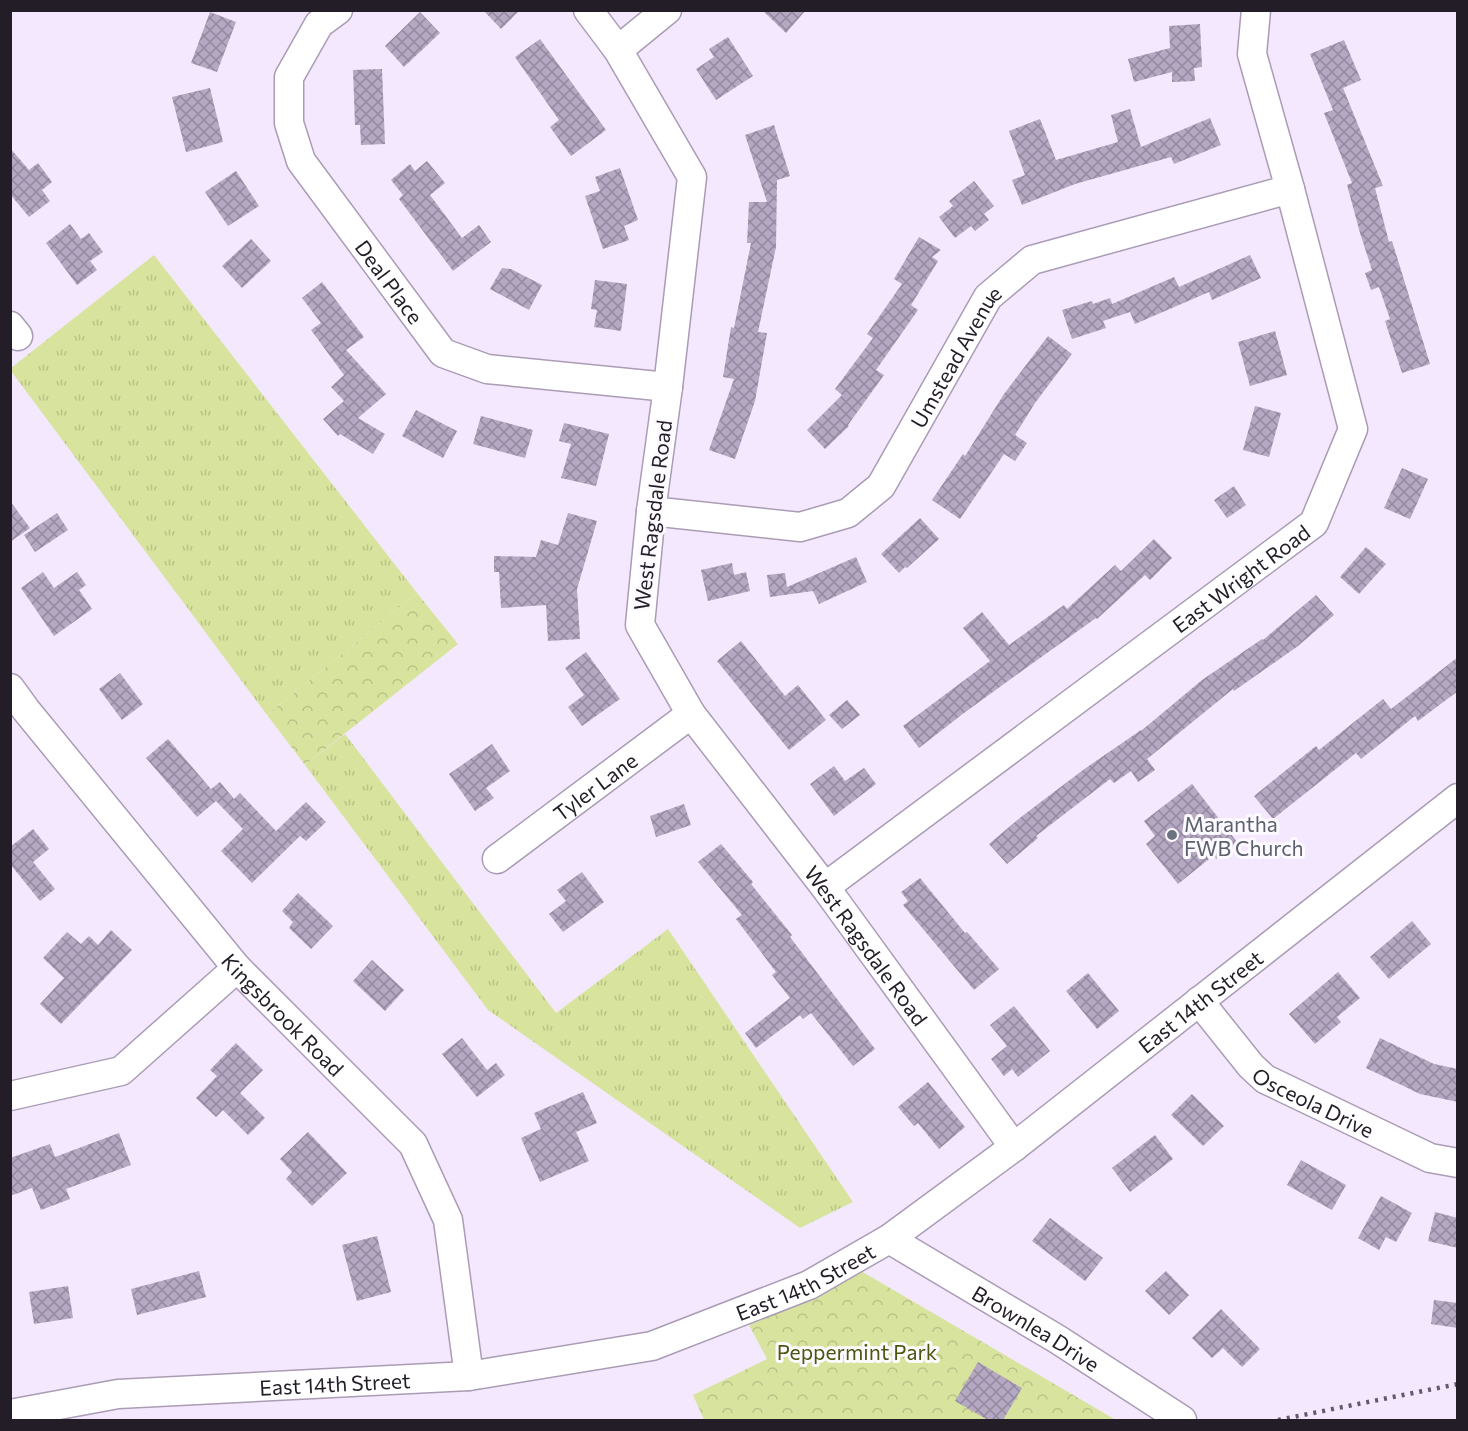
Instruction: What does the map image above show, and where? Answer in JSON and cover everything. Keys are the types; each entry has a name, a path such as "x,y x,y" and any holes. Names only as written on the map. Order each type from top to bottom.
{"street":[{"name":"Deal Place","path":"338,10 319,24 290,77 289,123 301,161 443,353 486,369 668,387"},
{"name":"West Ragsdale Road","path":"588,10 618,50 692,177 651,511 640,625 691,714 825,887 1014,1147"},
{"path":"618,50 667,10"},
{"name":"East Wright Road","path":"825,887 1314,523 1353,429 1252,54 1256,10"},
{"name":"Umstead Avenue","path":"651,511 800,527 848,513 881,486 988,297 1032,261 1290,189"},
{"name":"Kingsbrook Road","path":"10,688 237,968 413,1144 448,1220 469,1376"},
{"name":"Tyler Lane","path":"497,859 691,714"},
{"name":"East 14th Street","path":"10,1414 118,1394 469,1376 651,1346 809,1285 889,1239 1014,1147 1458,798"},
{"path":"10,1096 121,1071 237,968"},
{"name":"Osceola Drive","path":"1198,1001 1251,1066 1265,1079 1430,1158 1458,1163"},
{"name":"Brownlea Drive","path":"889,1239 1057,1340 1182,1420"}],"green space":[{"path":"154,255 417,593 267,715 11,371 11,368"},
{"path":"417,593 458,644 305,765 267,715"},
{"path":"345,734 556,1013 668,929 853,1202 800,1228 488,1010 305,765"},
{"name":"Peppermint Park","path":"861,1271 1116,1420 704,1420 693,1395 767,1359 749,1325"}],"building":[{"path":"483,10 520,10 501,29"},
{"path":"762,10 806,10 786,33"},
{"path":"210,12 236,22 217,72 191,63"},
{"path":"420,12 440,33 404,67 385,46"},
{"path":"1200,24 1202,67 1194,68 1195,81 1172,82 1172,72 1134,82 1128,59 1170,48 1169,26"},
{"path":"728,37 753,76 716,100 696,69 714,57 709,49"},
{"path":"540,39 606,130 571,156 550,127 559,120 515,57"},
{"path":"1344,40 1361,80 1343,88 1383,186 1375,188 1389,242 1392,241 1430,364 1402,373 1385,321 1390,319 1379,287 1371,290 1365,273 1372,270 1347,185 1352,183 1324,113 1333,110 1310,54"},
{"path":"382,69 385,144 361,145 360,125 355,125 353,70"},
{"path":"210,88 223,142 186,152 172,97"},
{"path":"1130,109 1141,147 1210,118 1221,145 1174,164 1171,157 1075,184 1022,205 1012,180 1025,175 1009,131 1040,119 1056,160 1118,142 1111,115"},
{"path":"774,125 790,176 777,180 776,247 758,332 767,333 755,401 735,459 709,450 734,379 723,377 731,327 734,328 751,243 747,243 749,202 767,202 745,135"},
{"path":"10,148 29,170 38,163 52,182 42,190 50,201 29,217 10,194"},
{"path":"427,161 445,183 430,195 462,238 479,225 491,242 453,271 399,199 403,195 391,180 410,164 415,171"},
{"path":"620,168 638,220 624,226 629,240 603,249 585,196 600,191 595,177"},
{"path":"236,171 259,206 228,226 205,192"},
{"path":"974,181 994,206 984,214 989,220 975,231 971,226 955,238 939,217 953,206 949,201"},
{"path":"70,224 81,239 89,233 103,252 90,261 97,270 77,285 46,243"},
{"path":"919,237 941,250 932,257 938,261 911,305 918,310 876,370 884,375 849,426 825,449 807,430 842,395 835,389 873,338 867,334 902,284 894,279"},
{"path":"251,239 271,261 242,288 222,266"},
{"path":"1250,255 1261,278 1212,300 1209,292 1135,324 1130,312 1103,321 1106,328 1072,339 1062,310 1110,298 1112,304 1174,277 1179,287"},
{"path":"502,268 511,269 542,285 529,310 490,289"},
{"path":"595,280 627,284 621,331 594,327 597,310 591,309"},
{"path":"322,282 364,337 346,350 386,394 358,418 385,434 373,454 340,434 338,436 323,419 344,401 331,387 344,375 311,330 321,323 302,298"},
{"path":"1275,331 1287,375 1250,386 1238,342"},
{"path":"1048,336 1072,354 1035,403 1015,435 1027,443 1015,461 1004,454 960,519 932,500 963,454 965,456 1004,394"},
{"path":"1255,406 1281,413 1269,457 1243,450"},
{"path":"416,410 457,431 443,458 402,436"},
{"path":"481,416 533,430 525,458 473,444"},
{"path":"564,423 609,434 596,486 561,478 571,444 559,441"},
{"path":"1402,468 1428,479 1410,519 1384,508"},
{"path":"1234,486 1246,505 1227,518 1214,500"},
{"path":"10,501 30,528 10,542"},
{"path":"57,513 68,530 35,552 24,535"},
{"path":"568,513 597,521 577,589 580,639 548,641 546,605 501,608 499,572 494,572 494,556 536,557 541,540 558,545"},
{"path":"920,518 939,539 899,573 881,554"},
{"path":"1154,539 1172,558 1150,580 1145,575 1097,619 964,713 919,748 903,726 990,661 963,628 982,612 1009,645 1064,605 1067,609 1115,565 1121,571"},
{"path":"1366,547 1386,564 1359,594 1340,577"},
{"path":"856,557 867,582 819,604 813,591 770,597 767,575 785,573 787,587"},
{"path":"732,563 734,575 746,572 750,591 708,601 701,570"},
{"path":"43,572 54,588 77,572 86,585 79,590 92,609 54,636 21,588"},
{"path":"1316,595 1334,615 1298,646 1234,691 1233,689 1147,759 1155,770 1138,782 1131,771 1114,783 1110,779 1036,836 1038,838 1007,864 989,844 1083,770 1141,731 1202,680 1263,640"},
{"path":"741,641 785,696 798,685 826,720 789,750 717,661"},
{"path":"586,652 620,699 582,726 568,707 584,695 565,668"},
{"path":"1458,657 1458,691 1418,721 1415,716 1361,759 1356,753 1273,819 1254,796 1316,746 1319,750 1383,699 1391,709"},
{"path":"120,673 143,704 122,720 99,689"},
{"path":"847,700 860,715 842,729 829,715"},
{"path":"168,739 211,789 220,782 234,799 240,793 276,831 306,802 326,822 306,841 300,836 252,883 221,851 243,829 216,801 197,817 146,758"},
{"path":"492,744 510,771 486,788 494,798 475,811 449,774"},
{"path":"834,766 845,781 864,768 876,784 834,816 810,784"},
{"name":"Marantha FWB Church","path":"1192,784 1237,842 1216,859 1214,855 1178,884 1146,844 1155,836 1144,821"},
{"path":"684,804 691,825 656,837 650,816"},
{"path":"33,829 49,849 33,862 55,889 40,901 10,864 10,847"},
{"path":"721,844 753,882 751,884 792,935 790,937 875,1049 853,1066 811,1013 803,1019 800,1015 756,1048 745,1033 790,998 772,975 776,972 736,919 742,915 698,862"},
{"path":"582,872 604,902 563,932 549,914 566,901 557,890"},
{"path":"920,878 965,933 967,932 999,969 974,990 903,905 908,901 901,892"},
{"path":"298,893 333,926 311,949 289,928 293,922 282,911"},
{"path":"1412,921 1431,944 1389,979 1370,957"},
{"path":"111,930 132,950 61,1024 40,1004 64,978 43,958 67,932 81,944 89,936 98,945"},
{"path":"372,960 404,990 385,1011 353,981"},
{"path":"1338,972 1360,998 1337,1017 1341,1022 1315,1044 1289,1014"},
{"path":"1088,973 1119,1011 1097,1029 1066,991"},
{"path":"1014,1006 1050,1051 1018,1077 1012,1069 1004,1076 991,1059 1007,1046 990,1025"},
{"path":"462,1038 487,1070 496,1063 505,1075 477,1097 442,1054"},
{"path":"1380,1038 1434,1064 1458,1069 1458,1102 1420,1094 1366,1068"},
{"path":"236,1043 263,1070 240,1093 265,1118 248,1135 223,1110 216,1117 196,1098 217,1076 210,1070"},
{"path":"928,1082 965,1127 939,1149 918,1123 914,1126 898,1107"},
{"path":"583,1092 597,1123 576,1132 589,1161 540,1182 521,1138 541,1129 534,1113"},
{"path":"1192,1094 1224,1126 1203,1146 1171,1115"},
{"path":"308,1132 347,1173 312,1206 286,1179 292,1172 280,1159"},
{"path":"119,1133 131,1165 66,1189 70,1199 41,1210 32,1188 10,1196 10,1158 50,1144 55,1157"},
{"path":"1155,1135 1173,1159 1130,1192 1112,1168"},
{"path":"1301,1160 1346,1185 1332,1210 1287,1185"},
{"path":"1381,1196 1412,1213 1396,1242 1386,1237 1379,1250 1358,1238"},
{"path":"1435,1212 1458,1218 1458,1248 1428,1241"},
{"path":"1050,1218 1103,1258 1085,1281 1032,1241"},
{"path":"377,1236 391,1292 357,1301 342,1245"},
{"path":"199,1271 206,1297 137,1315 131,1289"},
{"path":"1166,1271 1189,1295 1169,1315 1145,1291"},
{"path":"68,1286 73,1318 34,1324 29,1292"},
{"path":"1434,1300 1458,1303 1458,1328 1431,1324"},
{"path":"1221,1309 1260,1349 1242,1367 1223,1348 1212,1358 1192,1338"},
{"path":"978,1362 1022,1388 1003,1420 988,1420 955,1401"}],"railway":[{"path":"1278,1420 1458,1384"}],"place":[{"name":"Marantha FWB Church","path":"1172,835"}]}
